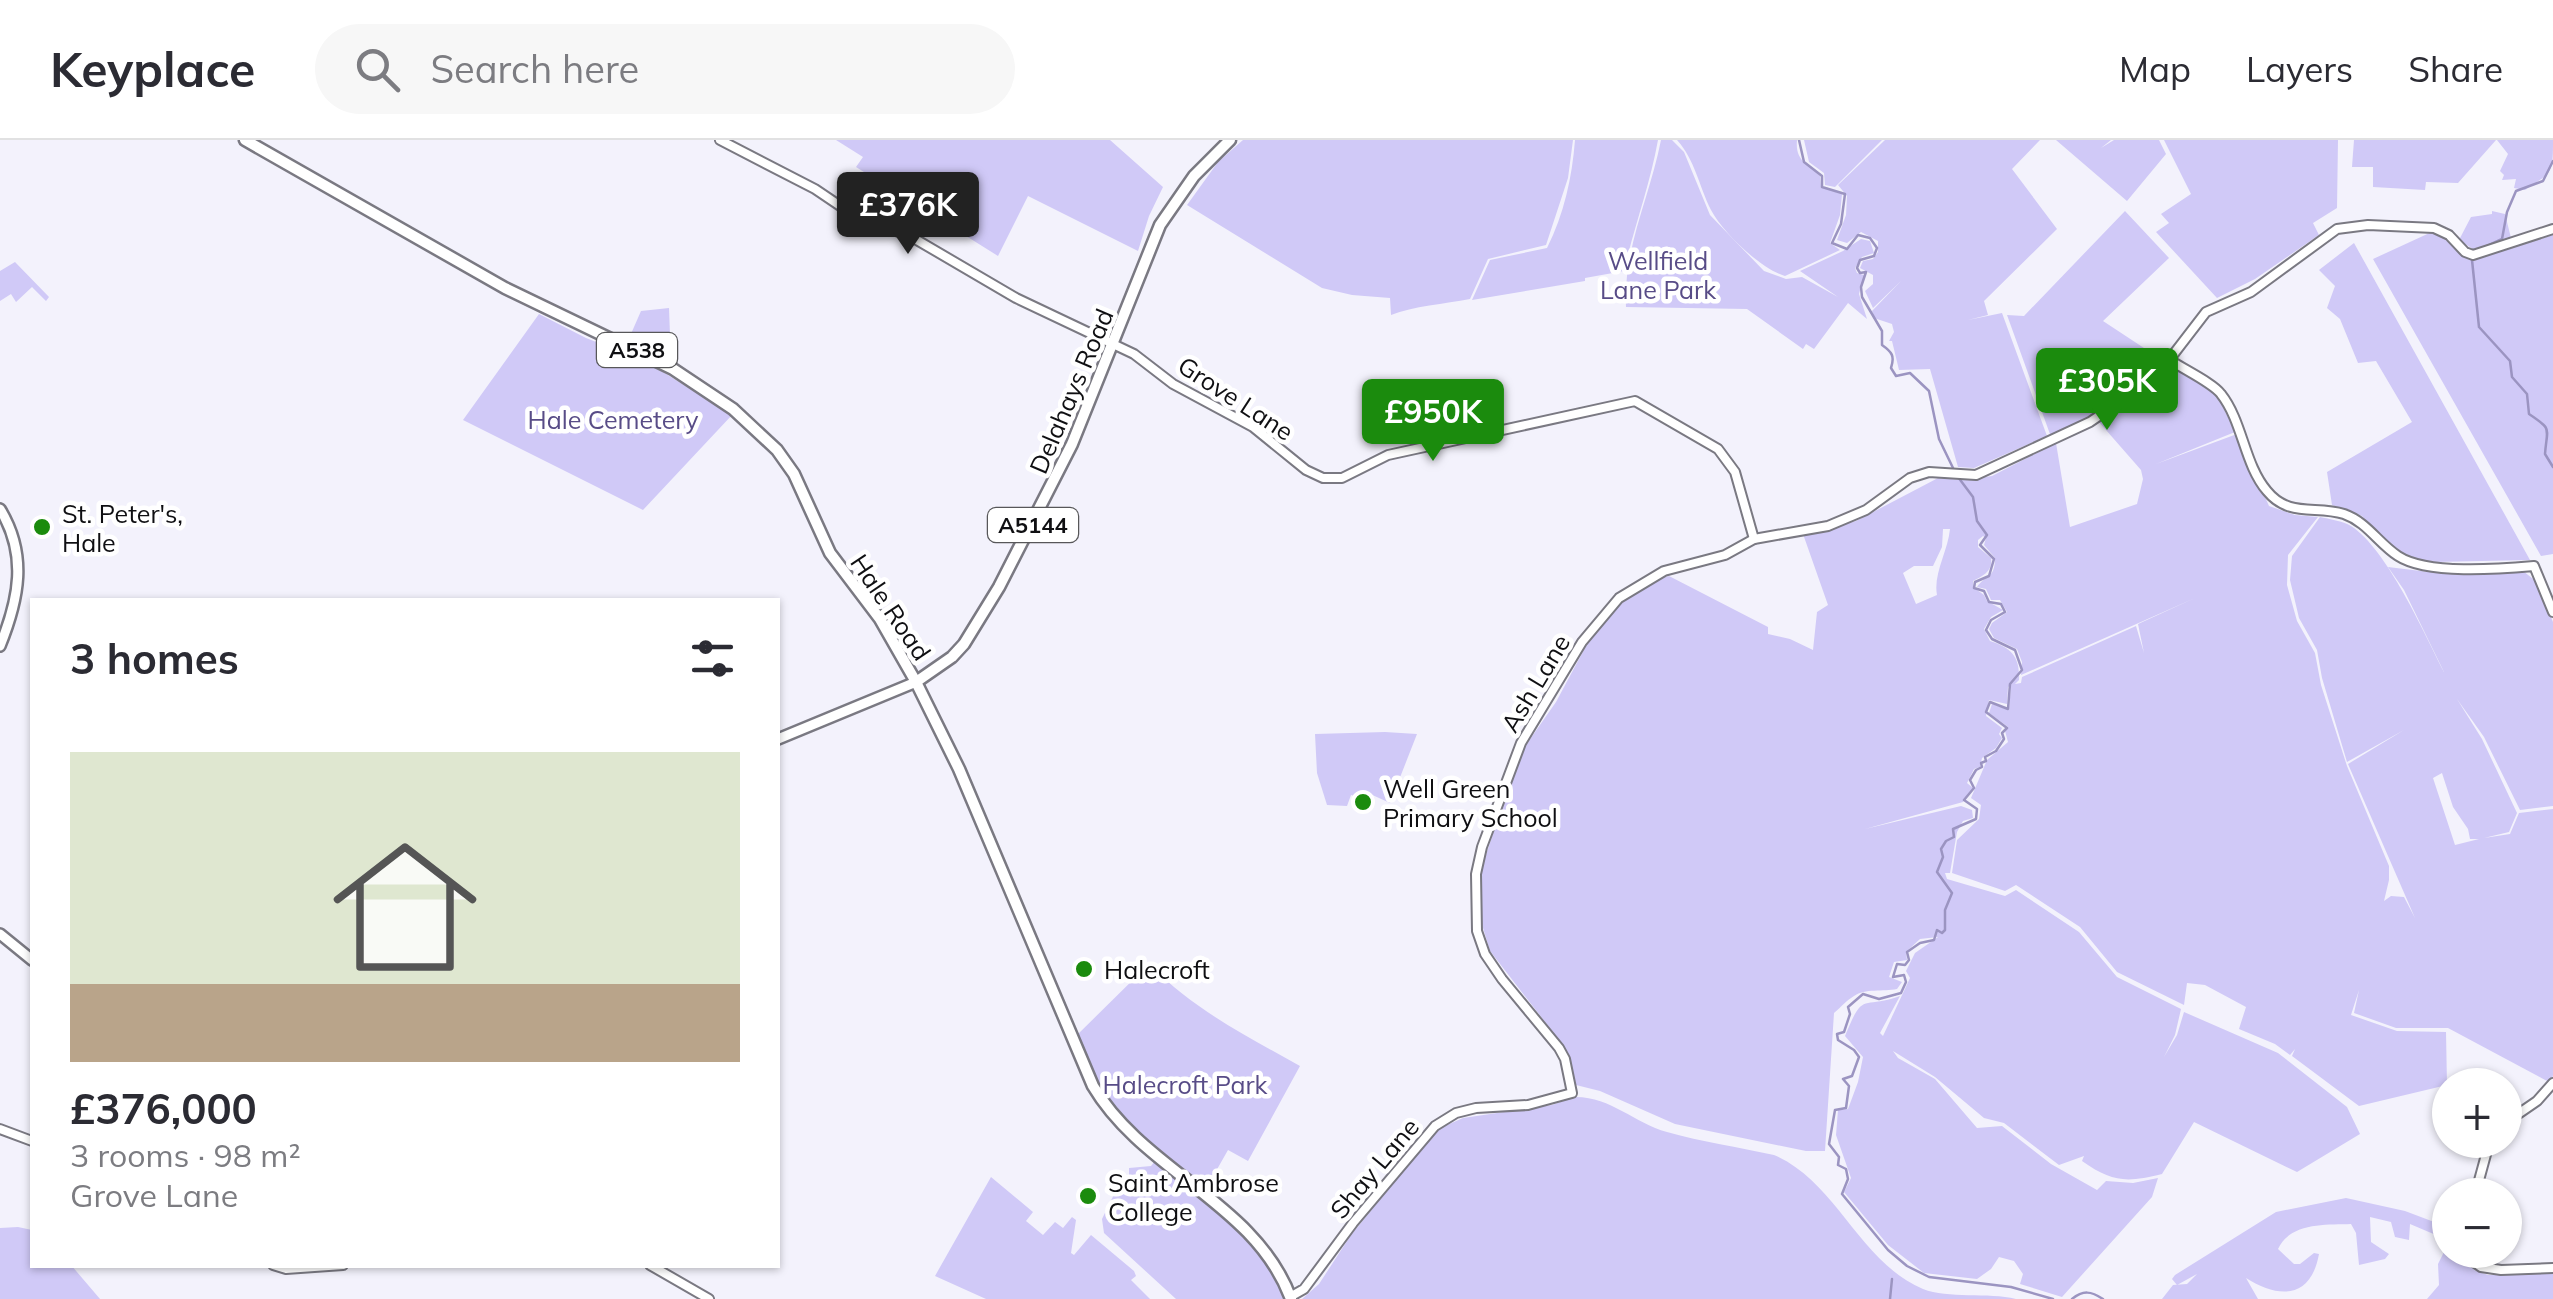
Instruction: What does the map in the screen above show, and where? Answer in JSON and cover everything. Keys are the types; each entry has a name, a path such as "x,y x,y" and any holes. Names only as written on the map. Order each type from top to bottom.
{"main road":[{"name":"Hale Road","path":"245,140 505,288 647,354 733,409 785,460 830,553 880,618 916,682 959,769 1093,1086 1106,1108 1148,1149 1264,1246 1280,1269 1291,1298"},
{"name":"Delahays Road","path":"916,682 952,657 991,601 1058,474 1160,224 1185,187 1230,140"},
{"path":"0,509 16,544 20,576 0,646"},
{"path":"780,738 916,682"},
{"path":"0,934 30,958"}],"street":[{"name":"Grove Lane","path":"720,140 816,188 854,215 910,236 1016,298 1134,354 1182,390 1254,427 1306,470 1332,480 1350,475 1388,454 1635,401 1718,449 1729,460 1754,539"},
{"name":"Ash Lane","path":"1572,1093 1559,1048 1502,979 1480,940 1475,894 1482,847 1521,744 1596,622 1619,598 1645,580 1725,555 1754,539 1828,526 1866,510 1910,478 1930,472 1976,475 2090,422 2147,385 2198,320 2216,306 2250,292 2343,227 2434,228 2478,254 2553,229"},
{"path":"2170,360 2220,391 2262,486 2276,502 2290,508 2337,512 2359,519 2393,553 2409,563 2433,567 2534,566 2553,612"},
{"path":"2522,1111 2553,1083"},
{"name":"Shay Lane","path":"1291,1298 1304,1289 1353,1223 1435,1126 1456,1113 1476,1108 1528,1105 1572,1093"},
{"path":"0,1128 30,1141"},
{"path":"281,1268 309,1268"},
{"path":"655,1268 709,1299"},
{"path":"2488,1268 2553,1268"}],"green space":[{"path":"836,140 1110,140 1163,187 1138,251 1028,196 998,256 856,167 863,157"},
{"path":"1243,140 1573,140 1568,178 1546,245 1488,259 1470,299 1391,315 1390,298 1322,288 1187,205 1218,162"},
{"path":"1575,140 1658,140 1624,271 1472,300 1490,260 1547,248 1566,196"},
{"name":"Wellfield Lane Park","path":"1661,140 1672,140 1684,152 1710,215 1764,271 1786,279 1802,277 1838,297 1800,271 1861,239 1870,241 1874,253 1862,257 1855,268 1864,275 1859,294 1867,319 1848,303 1814,349 1806,344 1803,349 1747,309 1626,307 1633,243"},
{"path":"1677,140 1797,140 1800,158 1820,176 1821,187 1842,194 1840,215 1830,243 1840,250 1785,276 1765,266 1717,219"},
{"path":"1804,140 1882,140 1835,187 1825,185 1824,173 1809,162"},
{"path":"1885,140 2040,140 2012,169 2057,229 1984,301 1988,315 1968,320 2002,313 2047,436 1974,468 1958,467 1930,369 1899,370 1889,341 1894,332 1892,324 1874,318 1872,311 1901,281 1873,308 1865,291 1873,284 1873,275 1860,268 1863,261 1873,259 1878,252 1878,241 1861,232 1847,243 1837,240 1846,215 1847,196 1838,185"},
{"path":"2056,140 2111,140 2101,148 2114,140 2159,140 2166,154 2127,201"},
{"path":"2164,140 2338,140 2337,208 2313,223 2319,235 2255,279 2217,298 2156,232 2169,223 2161,214 2191,194"},
{"path":"2354,140 2496,140 2458,183 2426,182 2425,190 2373,187 2373,167 2352,167"},
{"path":"2497,140 2553,140 2549,171 2525,190 2514,188 2516,179 2502,180 2504,175 2500,171 2508,154"},
{"path":"2125,211 2169,258 2103,321 2144,348 2121,368 2136,386 2132,390 2122,380 2094,399 2102,409 2051,437 2007,315 2024,316"},
{"path":"2492,211 2505,214 2511,238 2476,251 2459,240 2471,217"},
{"path":"2436,230 2460,252 2480,258 2553,235 2553,554 2541,556 2373,259"},
{"path":"2354,243 2530,560 2410,559 2386,544 2362,516 2332,505 2327,472 2412,422 2376,361 2358,363 2340,319 2327,308 2335,286 2319,270"},
{"path":"15,262 49,297 46,301 32,287 16,302 11,294 0,301 0,271"},
{"path":"669,308 670,335 658,357 627,343 641,311"},
{"name":"Hale Cemetery","path":"539,314 647,362 732,415 643,510 463,420"},
{"path":"2179,369 2216,392 2235,432 2156,464 2237,434 2269,506 2295,515 2318,517 2288,555 2287,585 2297,621 2315,653 2347,766 2389,866 2384,901 2391,896 2404,897 2415,918 2348,764 2404,730 2347,762 2317,650 2299,618 2290,580 2292,556 2320,517 2351,526 2365,537 2391,572 2444,672 2404,590 2388,567 2429,572 2523,571 2537,582 2553,622 2553,806 2520,810 2484,737 2457,699 2482,739 2517,813 2509,832 2484,838 2510,834 2519,813 2553,809 2553,1075 2551,1083 2448,1028 2396,1028 2354,1013 2359,990 2351,1015 2397,1031 2446,1032 2447,1068 2432,1068 2432,1089 2359,1106 2292,1056 2295,1049 2290,1055 2239,1029 2246,1007 2205,985 2187,983 2184,1005 2117,972 2080,927 2016,885 2005,891 1952,873 1957,840 1979,819 1981,805 1971,798 1987,760 2008,742 2008,727 1989,713 1992,704 2009,710 2011,685 2007,704 1989,700 1986,716 2002,728 2002,738 1982,758 1980,767 1974,769 1967,783 1973,788 1963,802 1865,829 1961,806 1972,810 1973,818 1963,821 1957,832 1950,873 1945,873 1947,879 2005,896 2016,890 2079,932 2117,977 2181,1009 2175,1035 2164,1057 2177,1035 2184,1012 2278,1053 2347,1107 2360,1134 2297,1172 2194,1122 2162,1174 2120,1179 2082,1161 2084,1156 2059,1165 2004,1123 1984,1118 1935,1077 1893,1051 1898,1058 1935,1079 1977,1128 2002,1126 2051,1164 2097,1190 2106,1181 2133,1183 2158,1178 2152,1197 2062,1297 2020,1284 2023,1274 2014,1261 1999,1257 1977,1279 1924,1273 1888,1245 1844,1192 1851,1178 1836,1135 1838,1110 1848,1109 1863,1057 1845,1036 1860,1007 1900,996 1880,1033 1883,1036 1910,978 1906,971 1915,953 1938,937 1920,939 1906,952 1907,960 1894,962 1889,977 1902,982 1897,989 1858,994 1834,1013 1825,1151 1806,1151 1675,1124 1600,1091 1576,1085 1570,1059 1559,1040 1490,951 1480,918 1481,870 1519,755 1556,702 1594,631 1624,599 1653,580 1669,576 1768,627 1768,634 1813,650 1817,612 1828,605 1803,534 1856,521 1938,478 1992,476 2056,443 2070,527 2137,504 2143,479 2141,470 2099,422 2140,391","holes":["1943,529 1950,529 1937,579 1937,595 1916,604 1903,573 1914,566 1933,566 1942,547","1983,536 1995,565 1977,587 1986,589 1991,600 2000,600 2007,612 1989,629 1994,638 2017,649 2021,675 2195,598 2138,624 2144,653 2136,626 2022,677 2021,683 2015,684 2019,680 2016,659 2009,650 1990,641 1984,629 1991,617 2003,610 1973,587 1973,581 1986,573 1991,563 1991,558 1978,547","2442,773 2453,807 2470,839 2479,839 2455,845 2433,778"]},
{"name":"Well Green Primary School","path":"1315,734 1417,734 1390,803 1368,793 1365,800 1351,795 1347,806 1327,805 1317,773"},
{"name":"Halecroft Park","path":"1149,964 1202,1008 1300,1066 1248,1161 1228,1150 1203,1194 1106,1107 1073,1039"},
{"path":"1574,1097 1611,1105 1667,1132 1774,1155 1815,1184 1864,1242 1901,1277 1933,1292 2016,1299 1302,1299 1319,1284 1351,1235 1438,1129 1463,1118 1552,1105"},
{"path":"1155,1161 1246,1239 1287,1299 1176,1299 1104,1233 1102,1219 1122,1178 1129,1178 1129,1168 1151,1166"},
{"path":"991,1177 1033,1212 1026,1221 1043,1235 1055,1222 1063,1228 1072,1217 1076,1220 1071,1253 1074,1255 1091,1235 1134,1271 1136,1276 1131,1280 1150,1299 986,1299 935,1276"},
{"path":"2346,1198 2432,1221 2432,1233 2410,1224 2409,1240 2395,1237 2391,1222 2370,1217 2371,1242 2389,1254 2385,1259 2359,1265 2356,1233 2351,1224 2300,1229 2278,1249 2294,1264 2319,1254 2309,1280 2292,1291 2270,1289 2246,1278 2258,1299 2162,1299 2177,1285 2172,1279 2175,1275 2276,1212"},
{"path":"0,1228 30,1230 30,1268 74,1268 100,1299 0,1299"},
{"path":"2438,1268 2473,1268 2488,1275 2553,1272 2553,1299 2427,1299 2439,1285"}],"waterway":[{"path":"1799,140 1804,162 1822,176 1822,187 1845,194 1841,224 1832,243 1847,249 1858,235 1870,238 1877,248 1874,256 1860,260 1857,268 1860,273 1866,272 1862,297 1882,331 1882,345 1892,355 1891,368 1896,376 1910,373 1929,391 1939,439 1954,470"},
{"path":"2485,247 2502,239 2516,191 2543,181 2553,161"},
{"path":"2472,260 2479,327 2510,361 2512,377 2527,394 2529,414 2545,427 2545,454 2553,467"},
{"path":"1958,477 1973,497 1977,521 1987,535 1980,545 1994,559 1989,576 1975,582 1974,588 1984,591 1989,602 2001,604 2005,612 1991,620 1986,630 1992,639 2015,650 2022,670 2010,684 2008,709 1990,702 1986,712 2007,728 1996,751 1985,757 1986,761 1970,780 1974,788 1964,800 1977,809 1976,819 1953,829 1954,837 1941,849 1943,857 1937,872 1952,893 1945,910 1945,930 1937,930 1934,940 1907,952 1909,960 1905,965 1897,964 1893,977 1904,975 1906,982 1901,993 1879,999 1863,994 1848,1007 1850,1014 1844,1032 1837,1034 1838,1040 1859,1057 1852,1076 1843,1079 1849,1086 1846,1108 1835,1110 1829,1144 1839,1157 1838,1165 1846,1169 1848,1179 1842,1194 1888,1250 1907,1266 1929,1277 2011,1287 2053,1299"},
{"path":"1890,1299 1892,1279"},
{"path":"2072,1299 2087,1293 2103,1299"}],"place":[{"name":"St. Peter's, Hale","path":"42,527"},
{"name":"Well Green Primary School","path":"1363,802"},
{"name":"Halecroft","path":"1084,969"},
{"name":"Saint Ambrose College","path":"1088,1196"}]}
